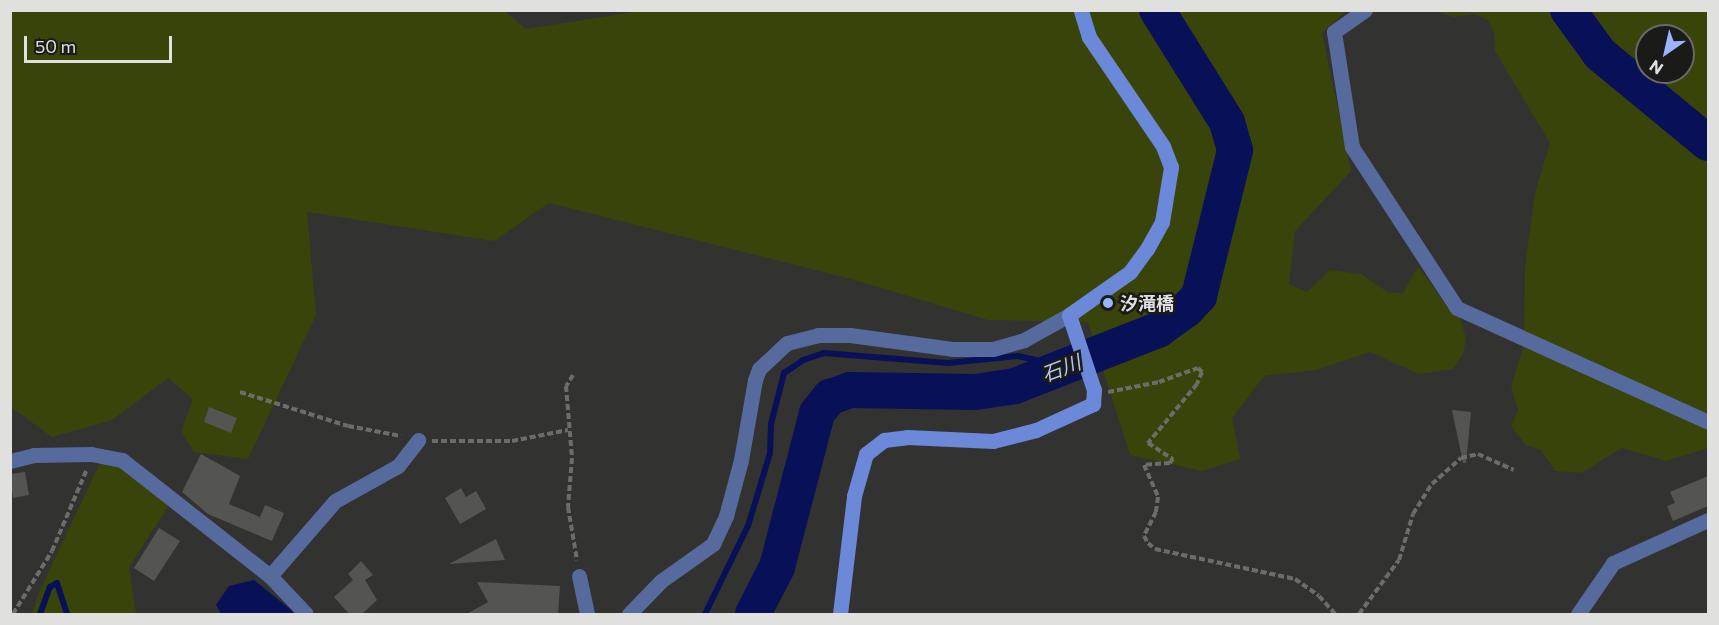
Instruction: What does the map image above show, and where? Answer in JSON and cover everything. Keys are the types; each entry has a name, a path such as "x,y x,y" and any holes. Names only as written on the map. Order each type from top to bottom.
{"main road":[{"path":"840,615 854,496 867,454 884,440 907,437 993,441 1036,430 1084,409 1094,394 1071,318 1130,272 1147,249 1162,222 1171,167 1163,146 1089,38 1081,10"}],"street":[{"path":"1365,10 1334,32 1353,147 1457,308 1708,422"},
{"path":"629,615 661,580 713,544 726,516 741,460 759,369 787,343 818,335 850,335 954,349 993,349 1024,340 1071,318"},
{"path":"270,576 335,501 398,466 418,440"},
{"path":"10,461 34,455 91,454 122,460 270,576 306,615"},
{"path":"1578,615 1613,563 1708,520"},
{"path":"579,576 587,615"}],"path":[{"path":"1094,394 1198,368 1202,372 1197,384 1148,443 1173,459 1170,463 1144,465 1158,497 1156,512 1144,536 1155,549 1295,579 1319,596 1335,615"},
{"path":"573,375 566,386 572,458 568,507 579,576"},
{"path":"13,615 68,519 91,454"},
{"path":"1359,615 1399,561 1413,514 1432,484 1461,458 1478,454 1514,470"}],"green space":[{"path":"504,10 526,29 647,10 1346,11 1322,33 1351,171 1295,231 1289,284 1307,292 1330,270 1361,274 1389,293 1403,293 1418,266 1447,307 1460,317 1466,339 1463,354 1453,369 1419,374 1370,352 1316,370 1264,376 1232,418 1240,459 1202,471 1130,455 1088,322 988,320 855,280 549,203 494,241 307,212 316,315 248,459 194,452 181,432 193,399 168,378 112,420 52,437 11,407 10,11"},
{"path":"1436,11 1708,11 1708,448 1666,461 1622,448 1581,473 1555,471 1541,450 1526,445 1511,426 1518,410 1511,387 1524,345 1525,267 1535,193 1550,143 1495,51 1494,33 1488,20 1475,14 1454,17"},
{"path":"101,461 123,467 169,505 129,567 136,614 32,614 39,592"}],"shaded area":[{"path":"254,580 295,614 221,614 216,605 229,586"}],"building":[{"path":"209,407 237,418 231,433 204,422"},
{"path":"1452,410 1471,412 1466,463 1463,463"},
{"path":"201,454 240,476 229,504 260,517 265,505 284,513 272,541 208,514 182,492"},
{"path":"25,472 29,495 13,498 10,474"},
{"path":"1708,476 1708,506 1673,521 1667,506 1675,503 1670,492"},
{"path":"461,488 466,497 476,491 486,509 460,524 445,498"},
{"path":"159,528 180,541 154,581 134,568"},
{"path":"496,539 505,560 449,564"},
{"path":"361,561 373,575 365,580 377,600 361,615 350,615 334,597 353,580 348,574"},
{"path":"477,582 560,586 558,615 465,615 488,602"}],"waterway":[{"name":"石川","path":"753,614 777,567 817,413 830,397 850,390 975,392 1015,386 1158,330 1187,309 1199,296 1235,150 1227,122 1157,10"},
{"name":"石川","path":"1568,10 1600,54 1708,143"},
{"path":"705,614 748,526 770,453 771,424 784,373 803,360 824,353 948,363 1018,356 1066,367"},
{"path":"40,614 50,587 57,583 67,614"}],"place":[{"name":"汐滝橋","path":"1108,303"}]}
